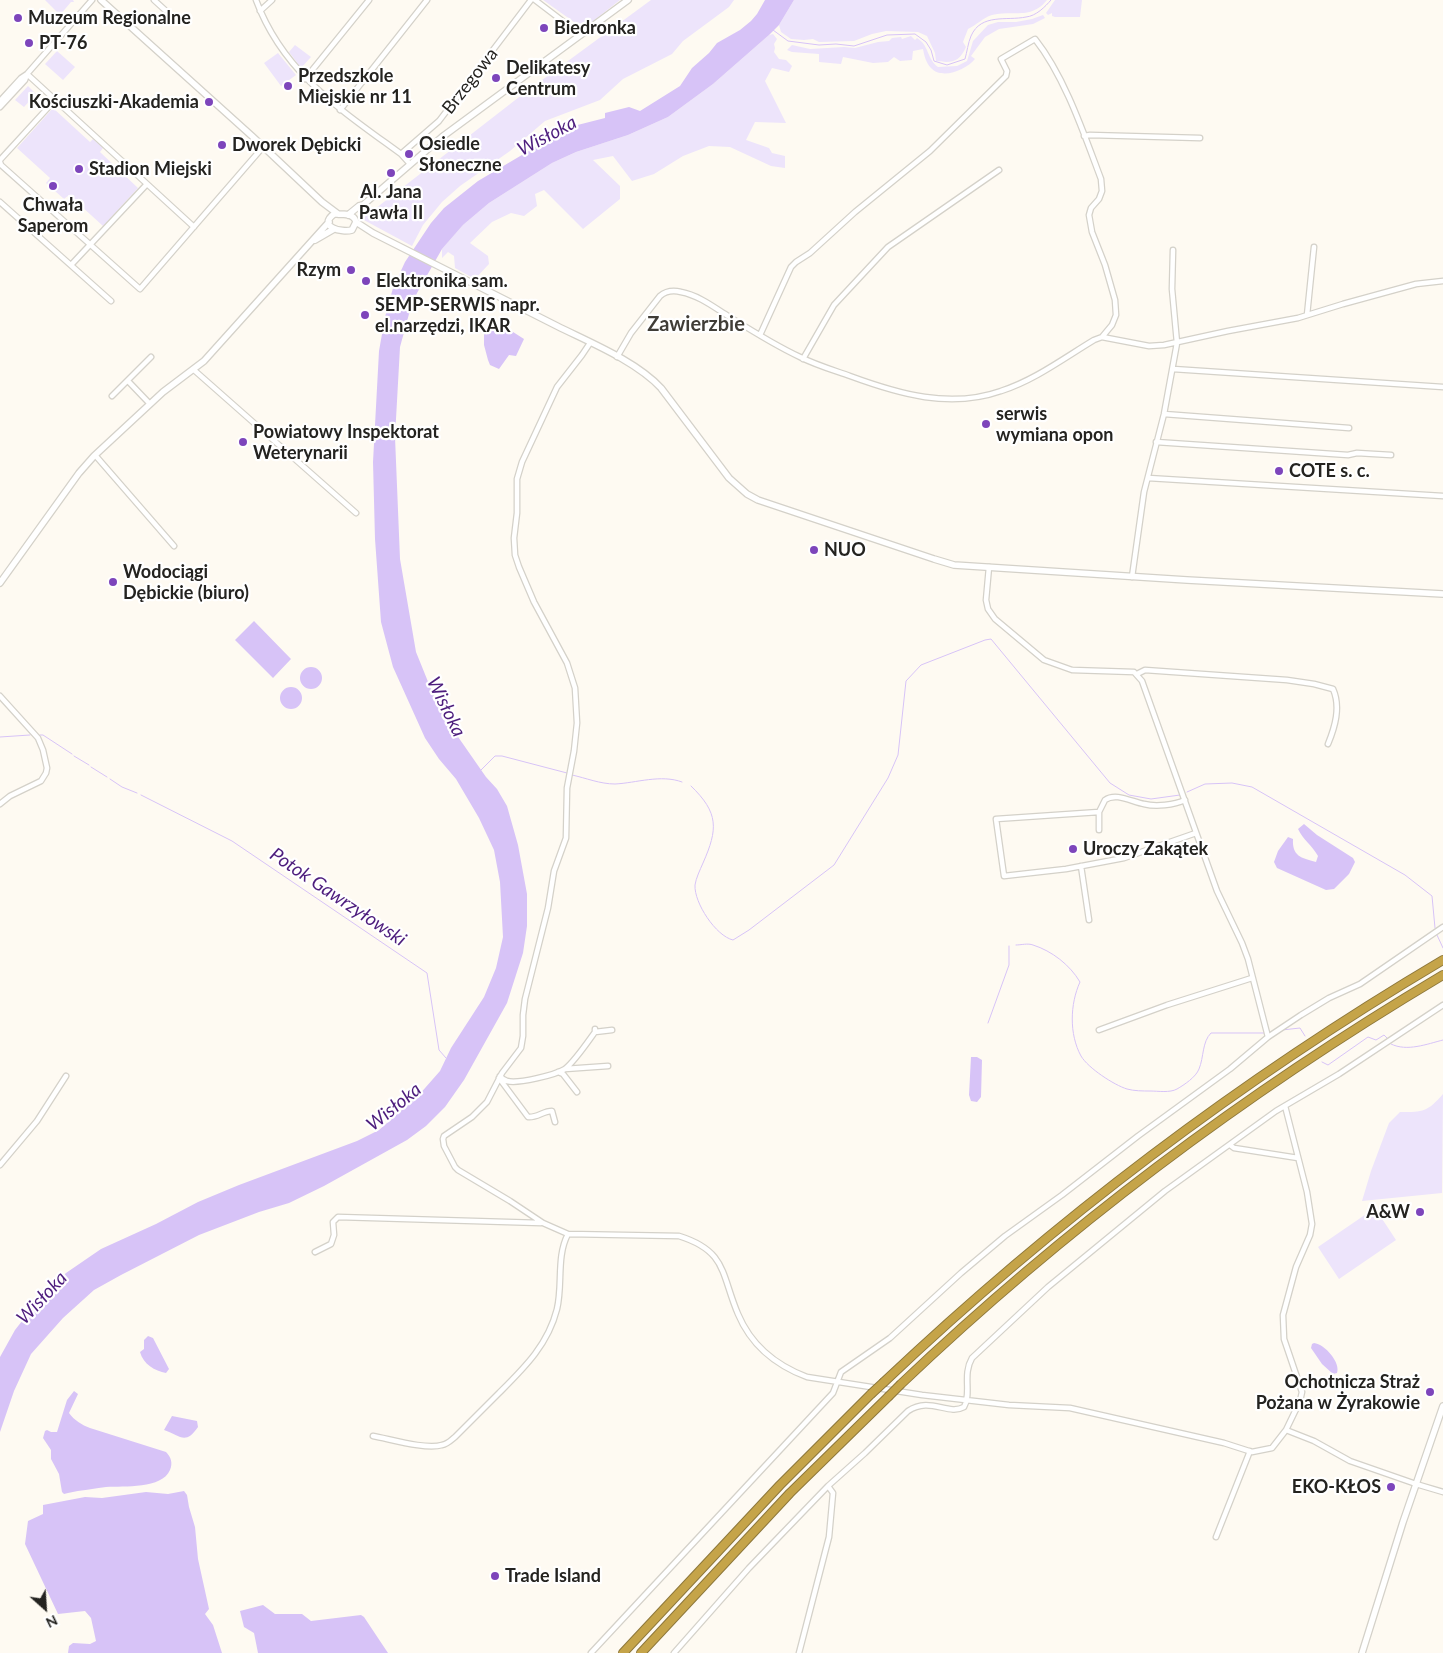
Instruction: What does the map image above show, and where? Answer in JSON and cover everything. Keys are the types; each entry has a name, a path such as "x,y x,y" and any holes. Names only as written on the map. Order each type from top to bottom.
{"highway":[{"path":"623,1653 780,1485 884,1382 978,1296 1062,1226 1146,1160 1329,1030 1443,960"},
{"path":"640,1653 784,1499 901,1384 986,1306 1076,1231 1177,1153 1279,1080 1443,975"}],"street":[{"path":"0,100 27,74 92,0"},
{"path":"101,0 322,202 338,214"},
{"path":"154,0 165,10"},
{"path":"256,0 280,47 306,78 340,110 401,154 410,164"},
{"path":"260,11 272,0"},
{"path":"306,78 369,0"},
{"path":"340,110 427,0"},
{"name":"Brzegowa","path":"401,154 439,121 531,0"},
{"path":"535,0 581,34"},
{"path":"348,215 363,205 442,136 628,0"},
{"path":"617,357 626,340 648,310 660,296 668,291 679,291 702,300 760,335 803,359 871,384 925,398 966,399 1002,391 1032,378 1102,337 1112,325 1116,315 1105,265 1092,232 1089,216 1091,208 1099,199 1102,191 1101,179 1069,100 1046,52 1035,39 1001,59 1007,71 1006,76 930,152 855,212 810,253 791,267 760,335"},
{"path":"27,74 194,227"},
{"path":"0,107 25,80 27,74"},
{"path":"55,100 0,161 1,165 140,289 264,147"},
{"path":"1084,136 1200,138"},
{"path":"803,359 834,305 876,258 888,247 998,170"},
{"path":"71,265 147,184"},
{"path":"0,202 111,300"},
{"path":"322,202 334,229"},
{"path":"352,230 363,205"},
{"path":"0,583 79,473 95,455 163,392 204,361 310,244 334,214 338,214 348,215 373,233 617,357 652,379 729,478 747,494 758,500 934,560 954,565 1443,594"},
{"path":"310,244 334,229 373,233"},
{"path":"1308,315 1314,247"},
{"path":"1132,577 1139,517 1164,414 1177,343 1172,289 1172,250"},
{"path":"1102,337 1148,346 1164,346 1308,315 1416,284 1443,281"},
{"path":"590,343 557,387 522,462 517,479 517,513 514,538 515,555 534,602 557,644 570,673 576,694 577,723 567,788 566,838 554,871 548,908 525,999 522,1043 483,1107 444,1136 443,1142 455,1168 543,1222 568,1234 679,1236 694,1241 709,1251 720,1263 738,1314 750,1336 763,1352 793,1372 922,1396 1009,1406 1070,1408 1224,1443 1252,1452 1272,1448 1286,1430 1300,1401 1302,1392 1284,1339 1283,1315 1296,1268 1310,1235 1312,1224 1307,1192 1285,1106"},
{"path":"112,396 151,357"},
{"path":"1173,369 1443,387"},
{"path":"194,370 356,513"},
{"path":"128,381 150,404"},
{"path":"1164,414 1349,428"},
{"path":"1156,442 1348,456 1357,453 1391,455"},
{"path":"95,455 174,546"},
{"path":"1148,478 1443,496"},
{"path":"989,567 986,600 988,609 994,619 1044,660 1072,670 1130,671 1137,674 1142,681 1217,891 1248,959 1268,1037"},
{"path":"1137,674 1145,670 1278,680 1314,684 1333,689 1337,697 1337,710 1333,732 1328,744"},
{"path":"0,696 38,738 47,768 44,778 10,796 0,804"},
{"path":"1100,830 1099,812 1105,800 1112,796 1149,805 1178,803 1184,800"},
{"path":"1099,812 996,819 1004,876 1081,866 1124,858 1196,833"},
{"path":"1081,866 1089,920"},
{"path":"592,1652 833,1392 841,1372 890,1338 961,1273 1005,1236 1230,1069 1268,1037 1301,1014 1329,998 1360,984 1443,927"},
{"path":"1099,1030 1166,1005 1252,978"},
{"path":"674,1653 749,1568 828,1486 865,1454 903,1415 914,1407 923,1404 960,1409 964,1407 967,1400 967,1368 972,1358 1048,1287 1165,1191 1285,1106 1339,1074 1443,1004"},
{"path":"564,1070 595,1030 612,1030"},
{"path":"500,1078 512,1082 542,1077 564,1070 608,1066"},
{"path":"558,1072 563,1074 577,1092"},
{"path":"0,1164 36,1121 66,1076"},
{"path":"500,1078 528,1117 533,1118 552,1110 555,1122"},
{"path":"1230,1145 1234,1148 1298,1158"},
{"path":"314,1252 331,1244 334,1235 333,1222 338,1217 543,1222"},
{"path":"373,1436 414,1444 438,1446 446,1444 524,1368 543,1344 554,1321 559,1300 562,1247 568,1234"},
{"path":"1362,1653 1443,1406"},
{"path":"1286,1430 1314,1441 1350,1461 1443,1492"},
{"path":"1216,1537 1250,1451"},
{"path":"799,1653 829,1537 833,1493 828,1486"}],"shaded area":[{"path":"45,0 73,0 74,2 71,2 60,15"},
{"path":"543,0 620,0 588,25 581,27"},
{"path":"651,0 734,0 729,7 683,41 672,54 623,79 600,100 545,121 510,151 460,186 442,202 423,225 412,246 362,219 523,94"},
{"path":"794,0 1047,0 1035,10 992,15 985,18 968,29 963,42 966,47 960,56 954,61 946,62 936,61 935,53 927,36 918,32 886,31 854,41 819,42 813,39 791,39 781,32 779,25"},
{"path":"1055,0 1082,0 1080,17 1055,17 1052,16 1052,13 1048,15 1046,13"},
{"path":"1043,15 1045,18 1033,24 999,29 985,37 971,56 975,59 971,63 960,70 947,73 936,72 931,68 923,49 913,51 912,60 900,61 894,57 888,62 873,63 843,57 841,64 819,62 819,54 787,50 792,45 810,49 855,48 889,41 892,38 901,37 902,39 911,36 924,44 934,64 938,67 957,66 967,61 973,41 988,25 998,22 1016,22"},
{"path":"773,34 777,39 774,44 774,52 779,59 786,60 792,66 789,72 772,68 765,81 786,123 755,122 746,140 769,148 772,153 785,156 785,168 771,166 730,147 709,146 683,156 654,174 632,181 613,156 593,160 620,186 620,199 583,229 544,190 535,194 537,206 524,216 511,213 492,222 470,243 488,256 489,264 475,279 455,268 454,256 448,252 442,258 442,249 463,225 489,203 552,163 576,152 628,135 668,117 713,84 769,35"},
{"path":"295,45 311,57 301,68 289,52"},
{"path":"57,51 75,67 63,80 45,64"},
{"path":"278,53 296,75 281,86 264,63"},
{"path":"28,86 36,94 24,107 15,100"},
{"name":"Stadion Miejski","path":"53,108 90,142 93,139 103,148 100,152 138,188 103,226 69,195 64,199 46,183 50,178 17,148"},
{"path":"1443,1094 1442,1193 1362,1201 1389,1123 1400,1112 1415,1112 1429,1108"},
{"path":"1375,1208 1396,1240 1339,1279 1318,1247"}],"water":[{"name":"Wisłoka","path":"765,0 794,0 779,25 713,84 668,117 628,135 576,152 552,163 489,203 463,225 442,249 417,293 400,347 395,437 400,559 416,652 433,694 447,721 486,777 497,789 507,806 518,845 527,894 527,926 523,953 507,1003 464,1080 445,1107 426,1126 407,1140 289,1203 259,1212 199,1235 94,1290 63,1318 31,1354 14,1391 0,1432 0,1357 15,1330 40,1298 66,1273 101,1249 198,1202 357,1141 379,1130 418,1096 440,1071 451,1048 484,997 496,968 503,937 500,882 494,850 479,818 456,779 425,738 393,667 381,622 375,539 373,462 379,351 385,317 393,288 405,262 431,223 444,208 478,181 554,136 554,131 605,118 605,113 629,107 640,111 680,86 692,68 717,43 740,30 751,21"},
{"path":"499,323 524,339 516,356 509,355 499,369 490,365 484,345 484,333 492,324"},
{"path":"254,621 291,659 273,678 235,640"},
{"path":"311,667 319,670 322,678 319,686 311,689 303,686 300,678 303,670"},
{"path":"291,687 299,690 302,698 299,706 291,709 283,706 280,698 283,690"},
{"path":"1304,824 1317,835 1353,858 1355,862 1349,874 1334,889 1326,890 1277,868 1274,862 1278,851 1288,837 1293,839 1294,849 1298,855 1316,862 1318,856 1298,829"},
{"path":"971,1057 977,1057 982,1060 981,1097 977,1102 971,1101 969,1095"},
{"path":"148,1336 153,1338 169,1369 166,1373 150,1366 140,1352 144,1349 144,1340"},
{"path":"1314,1343 1323,1347 1331,1355 1337,1364 1337,1373 1333,1374 1322,1364 1311,1348"},
{"path":"74,1391 78,1394 69,1413 73,1418 90,1428 166,1452 170,1458 171,1465 166,1476 159,1481 142,1485 106,1487 64,1494 59,1474 51,1459 51,1450 43,1438 47,1430 57,1432 67,1400"},
{"path":"172,1416 197,1421 198,1427 189,1436 182,1438 164,1430"},
{"path":"184,1491 187,1495 195,1527 198,1559 209,1609 205,1614 213,1625 222,1653 68,1653 69,1646 73,1643 90,1644 96,1641 91,1618 85,1611 58,1614 25,1544 28,1521 43,1514 43,1505 85,1497 102,1498 146,1492 168,1494"},
{"path":"263,1605 275,1614 302,1614 311,1621 361,1615 388,1653 258,1653 254,1633 244,1627 240,1611"}],"waterway":[{"path":"773,30 788,41 819,45 854,46 887,35 915,34 926,42 931,50 934,61 947,65 965,59 971,36 981,24 995,19 1019,18 1033,15 1051,0"},
{"path":"691,786 707,805 713,822 713,831 708,851 695,885 698,901 713,926 726,937 733,940 749,930 834,865 888,778 898,755 906,681 921,665 985,640 991,639 1110,783 1129,795 1151,799 1180,795"},
{"name":"Potok Gawrzyłowski","path":"0,737 30,735"},
{"name":"Potok Gawrzyłowski","path":"40,735 43,735 72,754"},
{"name":"Potok Gawrzyłowski","path":"74,756 89,765"},
{"path":"481,770 495,756 502,756 567,773"},
{"name":"Potok Gawrzyłowski","path":"91,767 107,777"},
{"path":"572,775 609,784 657,779 682,782"},
{"name":"Potok Gawrzyłowski","path":"110,779 122,787 137,793"},
{"path":"1187,792 1205,784 1232,783 1252,787 1405,875 1432,896 1435,928"},
{"name":"Potok Gawrzyłowski","path":"141,795 232,841 427,973 439,1050 446,1058"},
{"path":"1437,935 1443,948"},
{"path":"1016,945 1031,944 1047,951 1066,964 1076,976 1080,982 1074,1000 1072,1019 1074,1038 1081,1056 1095,1071 1127,1089 1167,1091 1174,1090 1183,1085 1193,1078 1197,1072 1201,1064 1206,1041 1211,1033 1264,1033"},
{"path":"988,1023 1009,965 1009,946"},
{"path":"1282,1030 1300,1028 1305,1036"},
{"path":"1322,1062 1328,1065 1368,1037 1376,1040 1384,1035 1387,1038"},
{"path":"1391,1044 1410,1047 1443,1040"}],"place":[{"name":"Muzeum Regionalne","path":"18,18"},
{"name":"Biedronka","path":"544,28"},
{"name":"PT-76","path":"29,43"},
{"name":"Delikatesy Centrum","path":"496,78"},
{"name":"Przedszkole Miejskie nr 11","path":"288,86"},
{"name":"Kościuszki-Akademia","path":"209,102"},
{"name":"Dworek Dębicki","path":"222,145"},
{"name":"Osiedle Słoneczne","path":"409,154"},
{"name":"Stadion Miejski","path":"79,169"},
{"name":"Al. Jana Pawła II","path":"391,173"},
{"name":"Chwała Saperom","path":"53,186"},
{"name":"Rzym","path":"351,270"},
{"name":"Elektronika sam.","path":"366,281"},
{"name":"SEMP-SERWIS napr. el.narzędzi, IKAR","path":"365,315"},
{"name":"serwis wymiana opon","path":"986,424"},
{"name":"Powiatowy Inspektorat Weterynarii","path":"243,442"},
{"name":"COTE s. c.","path":"1279,471"},
{"name":"NUO","path":"814,550"},
{"name":"Wodociągi Dębickie (biuro)","path":"113,582"},
{"name":"Uroczy Zakątek","path":"1073,849"},
{"name":"A&W","path":"1420,1212"},
{"name":"Ochotnicza Straż Pożana w Żyrakowie","path":"1430,1392"},
{"name":"EKO-KŁOS","path":"1391,1487"},
{"name":"Trade Island","path":"495,1576"}],"district":[{"name":"Zawierzbie","path":"696,325"}]}
